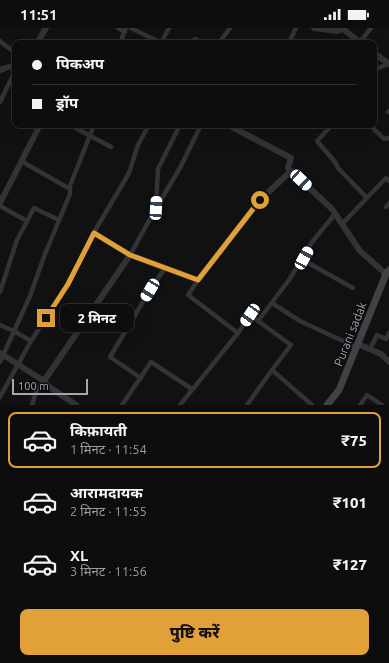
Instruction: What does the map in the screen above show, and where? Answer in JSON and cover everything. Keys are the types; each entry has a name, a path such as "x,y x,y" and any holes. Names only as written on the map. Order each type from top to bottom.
{"main road":[{"name":"Purani sadak","path":"329,404 339,390 388,272"}],"street":[{"path":"39,40 46,28"},
{"path":"118,28 126,30 121,40"},
{"path":"131,28 155,40"},
{"path":"163,40 169,28"},
{"path":"221,40 230,28"},
{"path":"290,40 296,28"},
{"path":"314,28 337,31 343,28 358,40"},
{"path":"362,40 371,28"},
{"path":"0,41 12,50"},
{"path":"377,55 389,64"},
{"path":"377,69 389,64"},
{"path":"0,70 12,67"},
{"path":"0,102 12,77"},
{"path":"0,202 38,128"},
{"path":"75,128 111,147"},
{"path":"0,362 2,354 30,296 70,194 70,189 93,128"},
{"path":"0,397 17,364 68,284 94,233 129,172 138,145 147,128"},
{"path":"156,208 158,169 178,128"},
{"path":"32,405 37,389 130,255 180,168 200,128"},
{"path":"237,128 291,158 288,168 332,209 360,251 388,272"},
{"path":"329,128 317,141 335,162 338,168 367,198"},
{"path":"373,128 384,139 389,138"},
{"path":"21,161 70,189"},
{"path":"238,333 188,295 260,200 291,171"},
{"path":"342,224 386,178 389,180"},
{"path":"0,206 27,221"},
{"path":"0,292 17,240 34,208 59,220"},
{"path":"258,321 303,260 312,242 335,214"},
{"path":"94,233 130,255 198,280"},
{"path":"303,260 353,288"},
{"path":"141,378 110,357 165,268"},
{"path":"272,303 300,321 381,354 389,362"},
{"path":"180,405 238,333 250,315 291,345 247,405"},
{"path":"0,325 31,341"},
{"path":"370,349 378,335 386,338 389,333"},
{"path":"2,354 44,381 48,386 76,405"},
{"path":"122,405 151,362 192,389"},
{"path":"272,370 312,405"},
{"path":"360,405 367,395 382,405"}],"route":[{"path":"46,318 68,284 94,233 130,255 198,280 260,200"}]}
